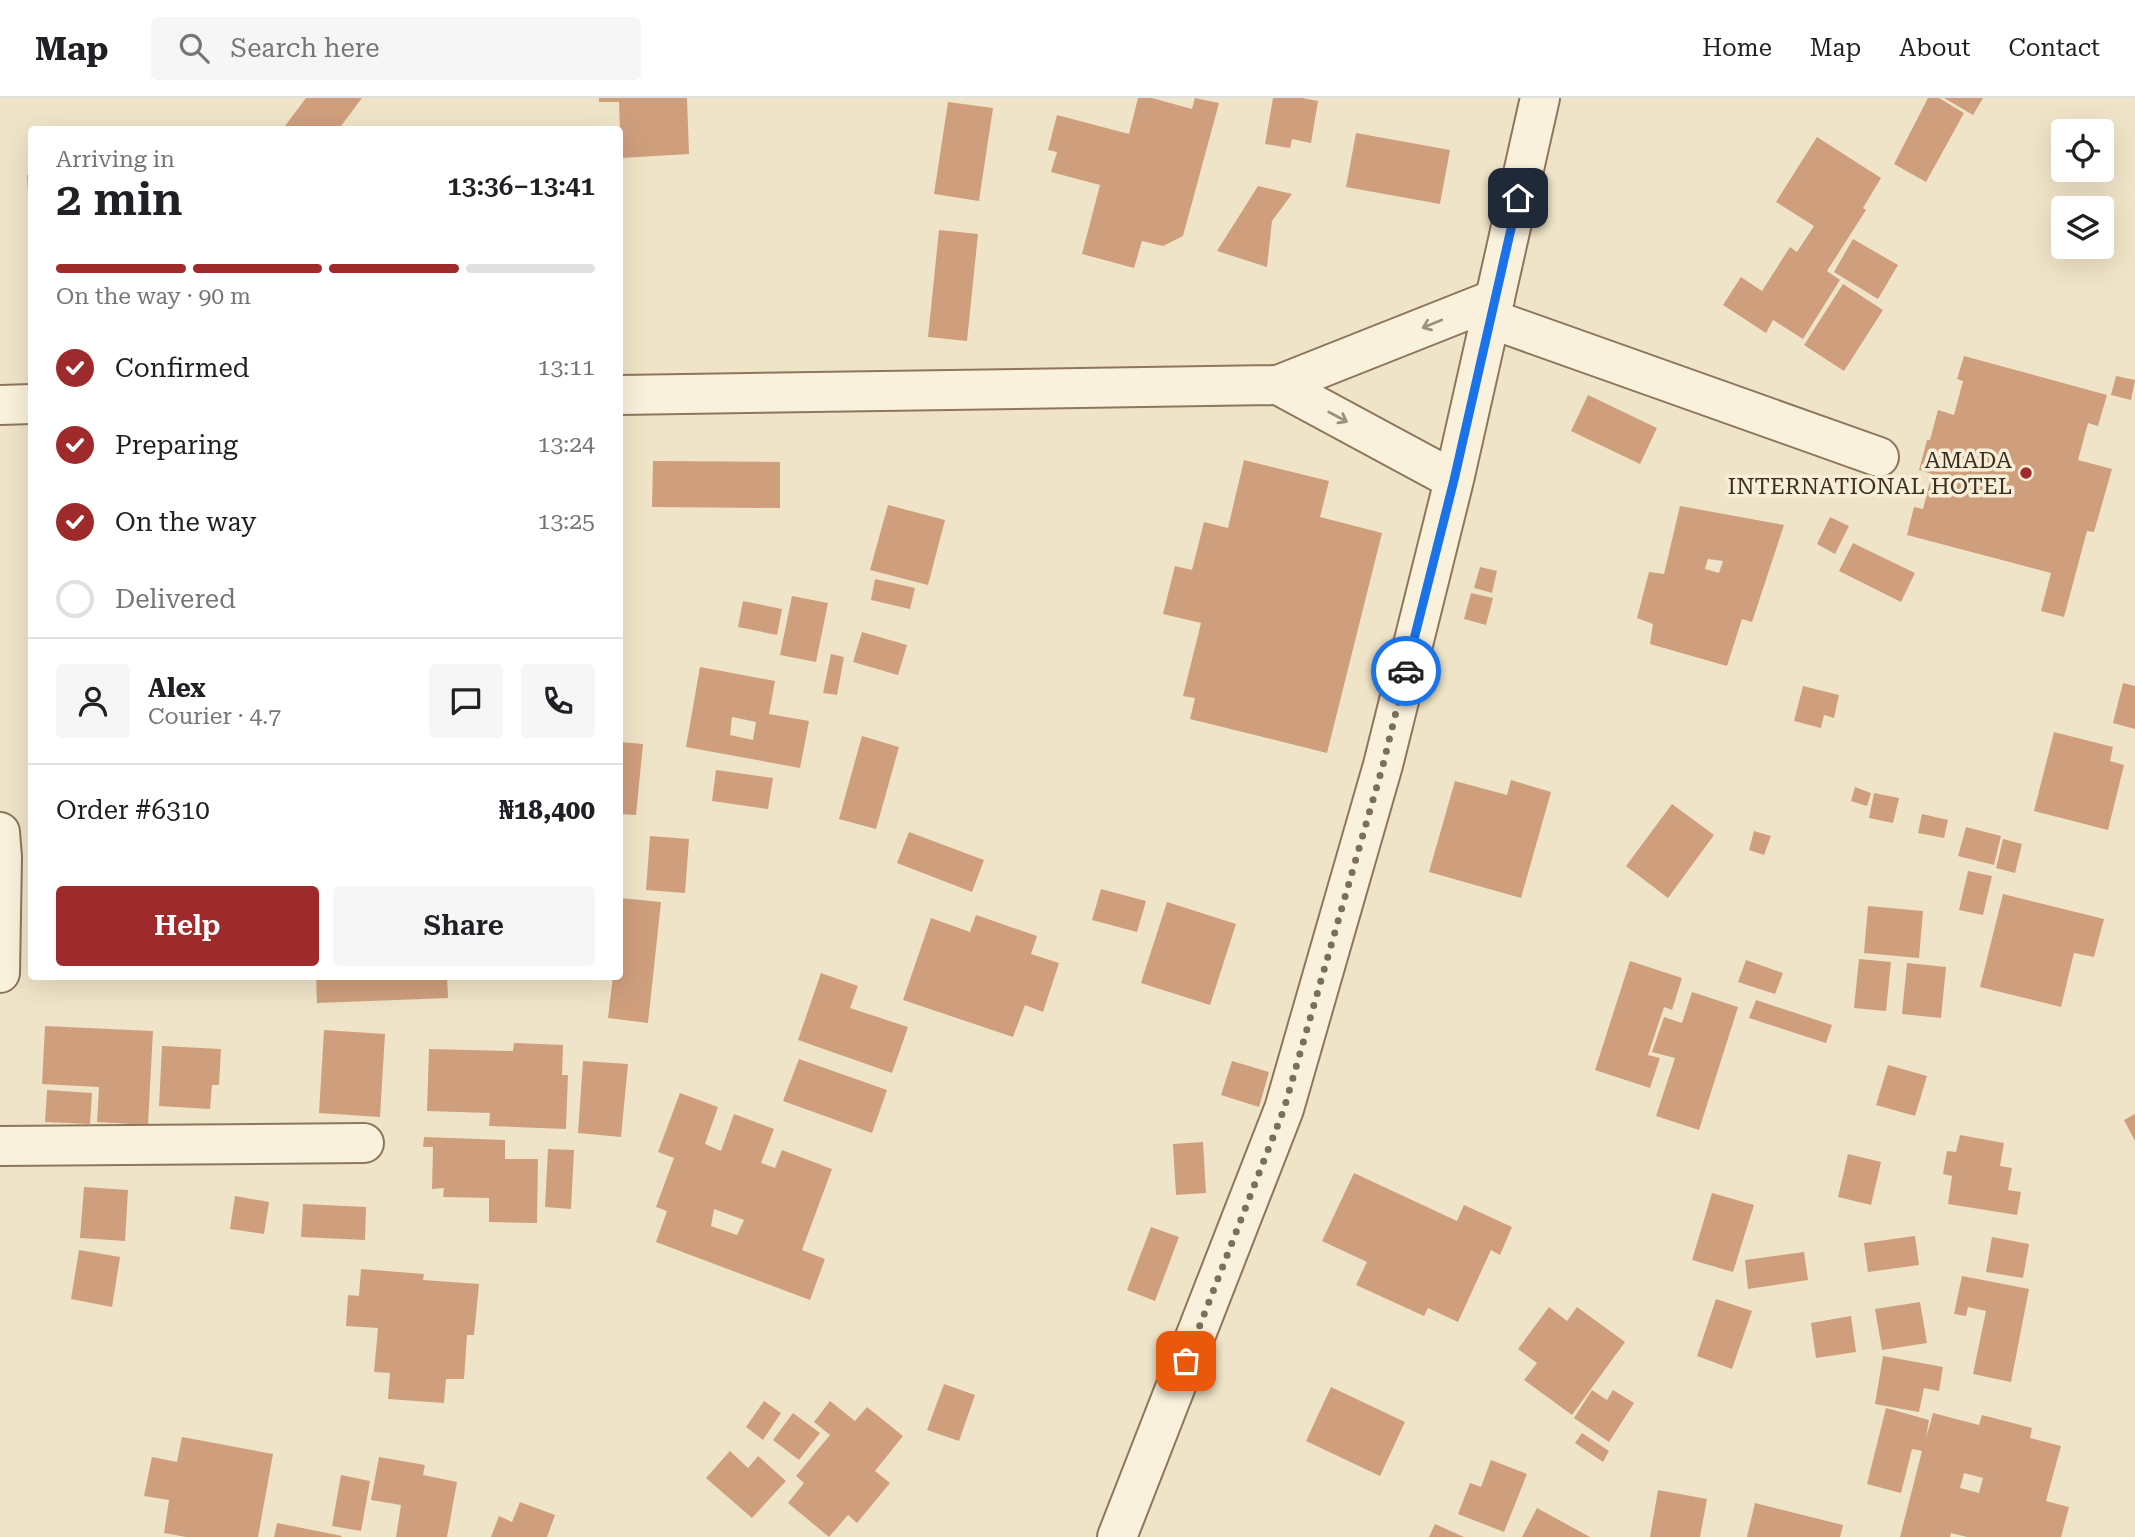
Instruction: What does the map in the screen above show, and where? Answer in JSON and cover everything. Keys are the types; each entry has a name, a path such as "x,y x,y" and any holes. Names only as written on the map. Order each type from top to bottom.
{"street":[{"path":"1117,1537 1284,1109 1383,765 1454,480 1540,98"},
{"path":"623,395 1278,385 1493,309 1879,457"},
{"path":"1278,385 1454,480"},
{"path":"0,405 28,404"},
{"path":"0,832 0,973"},
{"path":"0,1146 364,1143"}],"building":[{"path":"306,98 362,98 341,126 285,126"},
{"path":"599,98 687,98 689,154 623,158 623,126 620,126 619,102 599,102"},
{"path":"1138,98 1152,98 1192,109 1195,98 1219,103 1183,236 1163,246 1142,241 1134,268 1082,254 1100,185 1051,172 1057,152 1048,150 1057,115 1129,134"},
{"path":"1273,98 1318,101 1311,143 1292,139 1290,148 1265,144"},
{"path":"1928,98 1939,98 1964,113 1926,182 1894,164"},
{"path":"1944,98 1983,98 1973,115"},
{"path":"948,102 993,108 979,201 934,194"},
{"path":"1356,133 1450,150 1440,204 1346,187"},
{"path":"1817,137 1881,178 1863,208 1866,210 1827,271 1840,280 1803,339 1773,320 1766,333 1723,305 1741,277 1762,291 1790,247 1797,252 1814,226 1776,202"},
{"path":"1258,186 1292,194 1272,221 1267,267 1217,251"},
{"path":"939,230 978,234 967,341 928,337"},
{"path":"1853,239 1898,265 1878,299 1834,272"},
{"path":"1843,284 1883,310 1844,371 1804,345"},
{"path":"1964,356 2107,395 2098,426 2088,423 2078,460 2112,469 2094,532 2087,531 2064,617 2041,611 2051,573 1907,535 1914,507 1923,509 1932,474 1919,470 1927,440 1930,440 1938,410 1954,415 1963,381 1957,379"},
{"path":"2116,376 2135,380 2131,400 2111,395"},
{"path":"1588,395 1657,428 1640,464 1571,431"},
{"path":"1244,460 1329,481 1320,517 1382,533 1327,753 1190,719 1195,698 1183,696 1201,623 1163,614 1175,566 1192,570 1204,522 1228,528"},
{"path":"653,461 780,462 780,508 652,507"},
{"path":"888,505 945,520 928,585 870,570"},
{"path":"1680,506 1784,525 1752,622 1742,619 1727,666 1650,644 1653,624 1637,618 1649,572 1664,574","holes":["1708,559 1723,561 1719,573 1705,569"]},
{"path":"1830,517 1849,526 1835,554 1817,544"},
{"path":"1853,543 1915,573 1901,602 1839,571"},
{"path":"1480,567 1497,571 1492,593 1474,588"},
{"path":"875,579 915,588 910,609 871,600"},
{"path":"1471,593 1493,598 1486,625 1464,619"},
{"path":"792,596 828,603 816,662 780,655"},
{"path":"743,601 782,609 777,635 738,627"},
{"path":"862,632 907,645 898,675 853,662"},
{"path":"831,654 844,657 837,695 823,693"},
{"path":"700,667 775,681 769,714 809,721 800,768 686,747","holes":["732,717 756,722 753,740 730,735"]},
{"path":"2123,683 2135,686 2135,729 2113,723"},
{"path":"1803,686 1839,695 1834,718 1824,715 1821,728 1794,721"},
{"path":"2054,732 2113,747 2110,761 2124,765 2108,830 2034,811"},
{"path":"862,736 899,747 876,829 839,819"},
{"path":"623,742 643,744 636,815 623,814"},
{"path":"716,770 773,778 768,809 712,801"},
{"path":"1511,780 1551,792 1521,898 1429,872 1455,781 1507,795"},
{"path":"1855,787 1871,793 1867,806 1851,801"},
{"path":"1874,793 1899,798 1893,823 1869,818"},
{"path":"1672,804 1714,835 1668,898 1626,866"},
{"path":"1922,814 1948,820 1944,838 1918,833"},
{"path":"1966,827 2001,836 1994,865 1958,856"},
{"path":"1754,831 1771,836 1764,855 1749,850"},
{"path":"909,832 984,860 972,892 897,863"},
{"path":"650,836 689,839 685,893 646,890"},
{"path":"2003,839 2022,844 2015,873 1996,868"},
{"path":"1968,871 1992,876 1983,915 1959,910"},
{"path":"1101,889 1146,901 1137,932 1092,920"},
{"path":"2003,894 2104,919 2094,957 2074,953 2061,1007 1980,987"},
{"path":"623,898 661,902 648,1023 608,1018 613,980 623,980"},
{"path":"1167,902 1236,924 1210,1005 1141,983"},
{"path":"1868,906 1923,911 1919,958 1864,953"},
{"path":"976,915 1037,936 1031,954 1059,963 1043,1012 1025,1005 1013,1037 903,1000 931,918 970,932"},
{"path":"1859,959 1891,962 1886,1011 1854,1008"},
{"path":"1746,960 1783,973 1775,994 1738,982"},
{"path":"1630,961 1682,978 1672,1010 1664,1007 1648,1055 1660,1058 1650,1088 1595,1070"},
{"path":"1907,963 1946,967 1941,1018 1902,1014"},
{"path":"821,973 858,986 850,1008 908,1027 892,1073 798,1040"},
{"path":"316,980 447,980 448,998 317,1003"},
{"path":"1692,992 1738,1007 1699,1130 1656,1116 1675,1058 1652,1052 1664,1017 1682,1023"},
{"path":"1756,1000 1832,1025 1826,1043 1749,1018"},
{"path":"45,1026 153,1031 148,1125 97,1122 99,1087 42,1084"},
{"path":"324,1030 385,1034 380,1117 319,1113"},
{"path":"514,1043 563,1045 562,1075 568,1075 566,1129 489,1126 490,1113 427,1111 429,1049 513,1051"},
{"path":"162,1046 221,1049 219,1085 212,1085 210,1109 159,1106"},
{"path":"799,1059 887,1090 872,1133 783,1101"},
{"path":"583,1061 628,1064 621,1137 578,1133"},
{"path":"1232,1061 1269,1072 1259,1107 1221,1095"},
{"path":"1888,1065 1927,1076 1915,1116 1876,1105"},
{"path":"47,1090 92,1093 90,1124 45,1122"},
{"path":"680,1093 718,1107 705,1144 721,1151 734,1114 774,1129 761,1163 775,1168 782,1150 832,1169 802,1250 825,1259 810,1300 656,1242 667,1211 656,1207 674,1158 658,1152","holes":["714,1209 744,1220 737,1235 711,1226"]},
{"path":"2135,1114 2135,1141 2124,1120"},
{"path":"1960,1135 2004,1143 2000,1166 2012,1168 2008,1190 2021,1192 2017,1215 1948,1204 1952,1176 1943,1174 1947,1151 1956,1152"},
{"path":"424,1137 505,1140 505,1159 538,1159 537,1223 489,1222 489,1198 443,1197 444,1188 432,1189 433,1147 423,1147"},
{"path":"1203,1142 1206,1193 1176,1195 1173,1144"},
{"path":"548,1149 574,1150 571,1209 545,1207"},
{"path":"1848,1154 1881,1162 1871,1205 1838,1197"},
{"path":"1354,1173 1457,1221 1464,1205 1512,1227 1500,1255 1491,1250 1458,1322 1428,1308 1424,1316 1356,1285 1367,1262 1322,1241"},
{"path":"84,1187 128,1190 125,1241 80,1238"},
{"path":"1712,1193 1754,1205 1733,1272 1692,1260"},
{"path":"235,1196 269,1202 264,1234 230,1229"},
{"path":"303,1204 366,1207 365,1240 301,1237"},
{"path":"1151,1227 1179,1237 1155,1301 1127,1290"},
{"path":"1915,1236 1919,1265 1868,1272 1864,1243"},
{"path":"1992,1237 2029,1244 2023,1278 1986,1272"},
{"path":"79,1250 120,1257 112,1307 71,1299"},
{"path":"1804,1252 1808,1280 1748,1289 1745,1260"},
{"path":"361,1269 424,1274 423,1280 479,1284 474,1335 467,1335 464,1379 446,1379 444,1403 388,1399 390,1373 374,1372 378,1328 346,1326 348,1295 359,1296"},
{"path":"1962,1276 2029,1289 2011,1382 1973,1374 1986,1311 1968,1307 1966,1316 1954,1314"},
{"path":"1716,1299 1752,1311 1732,1369 1697,1356"},
{"path":"1920,1302 1927,1343 1882,1350 1875,1309"},
{"path":"1549,1307 1567,1321 1577,1307 1625,1342 1572,1415 1524,1380 1537,1363 1518,1349"},
{"path":"1851,1316 1856,1352 1816,1358 1811,1323"},
{"path":"1883,1356 1943,1367 1939,1391 1924,1388 1919,1412 1875,1404"},
{"path":"944,1384 975,1395 959,1441 927,1430"},
{"path":"1331,1387 1405,1422 1380,1476 1306,1441"},
{"path":"1592,1390 1607,1400 1613,1390 1634,1403 1609,1442 1574,1418"},
{"path":"764,1401 781,1413 763,1440 746,1427"},
{"path":"830,1401 855,1421 867,1407 903,1436 875,1471 890,1483 857,1523 848,1515 829,1537 788,1503 804,1483 796,1476 830,1435 814,1422"},
{"path":"1886,1408 1929,1420 1926,1438 1933,1413 1979,1425 1982,1415 2032,1428 2030,1438 2061,1446 2046,1501 2069,1507 2061,1537 1967,1537 1951,1533 1950,1537 1900,1537 1922,1451 1912,1449 1901,1493 1867,1484","holes":["1964,1473 1983,1478 1979,1493 1960,1488"]},
{"path":"793,1413 820,1433 799,1460 773,1440"},
{"path":"1582,1433 1609,1451 1603,1462 1575,1443"},
{"path":"182,1437 273,1454 258,1537 186,1537 164,1533 169,1500 144,1496 152,1457 177,1462"},
{"path":"730,1451 748,1468 758,1456 786,1481 752,1518 706,1478"},
{"path":"379,1457 425,1465 423,1475 457,1482 447,1537 396,1537 401,1505 371,1500"},
{"path":"1491,1460 1527,1474 1504,1532 1458,1514 1470,1483 1481,1487"},
{"path":"341,1475 370,1481 361,1531 332,1526"},
{"path":"1658,1490 1707,1499 1700,1537 1650,1537"},
{"path":"520,1502 555,1515 547,1537 491,1537 499,1516 512,1522"},
{"path":"1755,1503 1843,1525 1840,1537 1747,1537"},
{"path":"1537,1508 1590,1537 1522,1537"},
{"path":"277,1523 342,1536 274,1537"},
{"path":"1435,1524 1464,1537 1429,1537"}],"way so far":[{"path":"1186,1361 1284,1109 1383,765 1406,671"}],"place":[{"name":"AMADA INTERNATIONAL HOTEL","path":"2026,473"}],"route":[{"path":"1406,671 1454,480 1518,198"}]}
